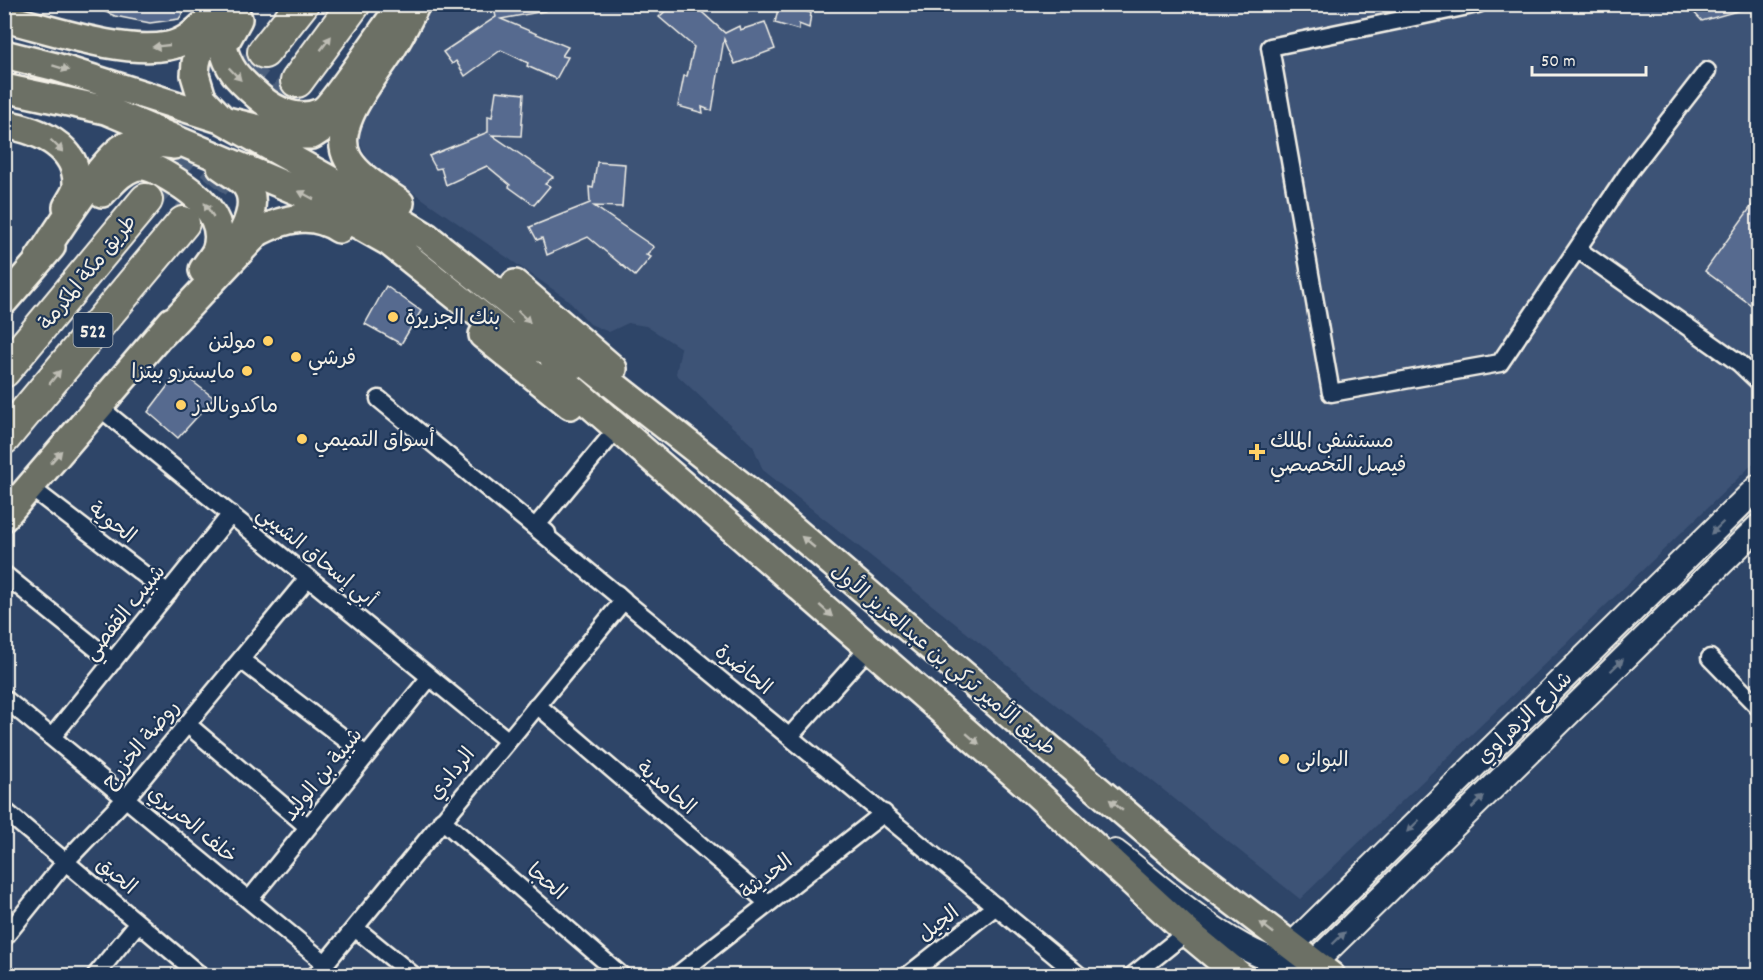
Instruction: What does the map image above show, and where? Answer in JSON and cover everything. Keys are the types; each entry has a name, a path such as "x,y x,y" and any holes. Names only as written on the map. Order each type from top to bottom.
{"highway":[{"path":"264,52 302,4"},
{"path":"297,81 354,4"},
{"name":"طريق مكة المكرمة","path":"4,371 146,200"},
{"name":"طريق مكة المكرمة","path":"4,438 183,223"}],"main road":[{"path":"4,18 134,49 169,46 189,38 227,4"},
{"path":"237,4 200,47 195,75 202,98 223,120 284,135 312,135 335,120 409,4"},
{"path":"246,4 223,46 227,66 263,101 285,113 306,117 324,111 402,4"},
{"path":"416,4 388,55 352,110 344,143 347,158 356,170 504,275 566,326 747,490"},
{"name":"طريق الأمير تركي بن عبدالعزيز الأول","path":"4,54 56,66 223,120 428,237 528,318 552,353 560,378 1034,791 1187,932 1239,975"},
{"name":"طريق الأمير تركي بن عبدالعزيز الأول","path":"4,88 106,110 300,192 389,242 505,335 588,365 747,490 1305,965"},
{"path":"4,124 20,127 53,140 74,166 77,187 38,260"},
{"path":"4,517 162,334 239,240 250,214 251,200 246,185 198,148 148,142 125,147 100,172 38,260"},
{"path":"4,301 38,260 122,172 136,166 152,167 184,186 207,206 215,219 218,234 216,250 162,334"},
{"path":"162,334 258,232 278,222 307,216 333,225 399,266 673,489 742,536"}],"street":[{"path":"1478,4 1270,47 1331,393 1500,363 1631,170 1707,71"},
{"path":"1577,249 1738,363 1758,381"},
{"name":"الحاضرة","path":"379,399 1080,975"},
{"name":"أبي إسحاق الشيبي","path":"99,407 507,740"},
{"path":"610,437 537,525 624,600"},
{"name":"الحوية","path":"30,487 168,593"},
{"name":"شارع الزهراوي","path":"1305,965 1758,487"},
{"name":"شبيب القفصي","path":"52,737 231,514"},
{"path":"1034,791 1138,869 1218,937 1240,952 1260,961 1305,965 1758,527"},
{"path":"4,574 112,662"},
{"name":"روضة الخزرج","path":"6,933 66,861 126,798 308,578"},
{"name":"الردادي","path":"320,969 624,600"},
{"path":"790,736 868,648"},
{"path":"1710,658 1758,707"},
{"path":"240,660 366,755"},
{"name":"شيبة بن الوليد","path":"249,900 430,677"},
{"name":"خلف الحريري","path":"4,698 249,900 320,969"},
{"name":"الحامدية","path":"537,705 768,903"},
{"path":"187,724 308,827"},
{"name":"الحبق","path":"4,810 201,975"},
{"name":"الحديثة","path":"676,975 884,813"},
{"name":"الحجا","path":"442,820 622,975"},
{"name":"الجيل","path":"907,975 996,906"},
{"path":"95,975 138,923"},
{"path":"355,928 414,975"},
{"path":"1132,975 1187,932"}],"shaded area":[{"name":"مستشفى الملك فيصل التخصصي","path":"436,5 1758,5 1758,459 1300,899 763,470 753,446 676,374 681,348 646,326 628,323 609,332 590,324 567,299 368,161 357,135 366,108"}],"building":[{"path":"87,4 189,4 179,19 150,23 115,16"},
{"path":"493,4 544,4 545,11 501,19 568,47 562,56 568,57 556,79 527,66 528,63 501,50 465,76 456,61 452,64 443,52 496,17"},
{"path":"673,4 693,4 725,33 739,26 740,30 765,22 775,49 735,64 724,39 712,111 702,107 703,113 678,106 684,76 687,76 694,47 659,17"},
{"path":"779,4 806,4 805,11 811,13 809,28 799,24 799,30 775,23"},
{"path":"1686,4 1748,4 1748,8 1702,21"},
{"path":"496,91 524,94 521,136 492,135 553,177 545,184 550,186 534,205 509,187 510,185 487,166 446,185 441,168 436,169 429,156 488,132 488,116 492,117"},
{"path":"597,162 625,164 622,207 594,206 654,247 646,255 651,257 635,276 588,237 547,255 542,238 537,240 530,227 590,203 589,187 593,188"},
{"path":"1758,197 1758,310 1705,271"},
{"name":"بنك الجزيرة","path":"386,286 421,311 401,344 365,324"},
{"name":"ماكدونالدز","path":"179,371 214,398 178,438 148,412"}],"tunnel":[{"path":"146,200 264,52"},
{"path":"183,222 297,81"}],"place":[{"name":"بنك الجزيرة","path":"393,317"},
{"name":"مولتن","path":"268,341"},
{"name":"فرشي","path":"296,357"},
{"name":"مايسترو بيتزا","path":"247,371"},
{"name":"ماكدونالدز","path":"181,405"},
{"name":"أسواق التميمي","path":"302,439"},
{"name":"مستشفى الملك فيصل التخصصي","path":"1257,452"},
{"name":"البوانى","path":"1284,759"}]}
